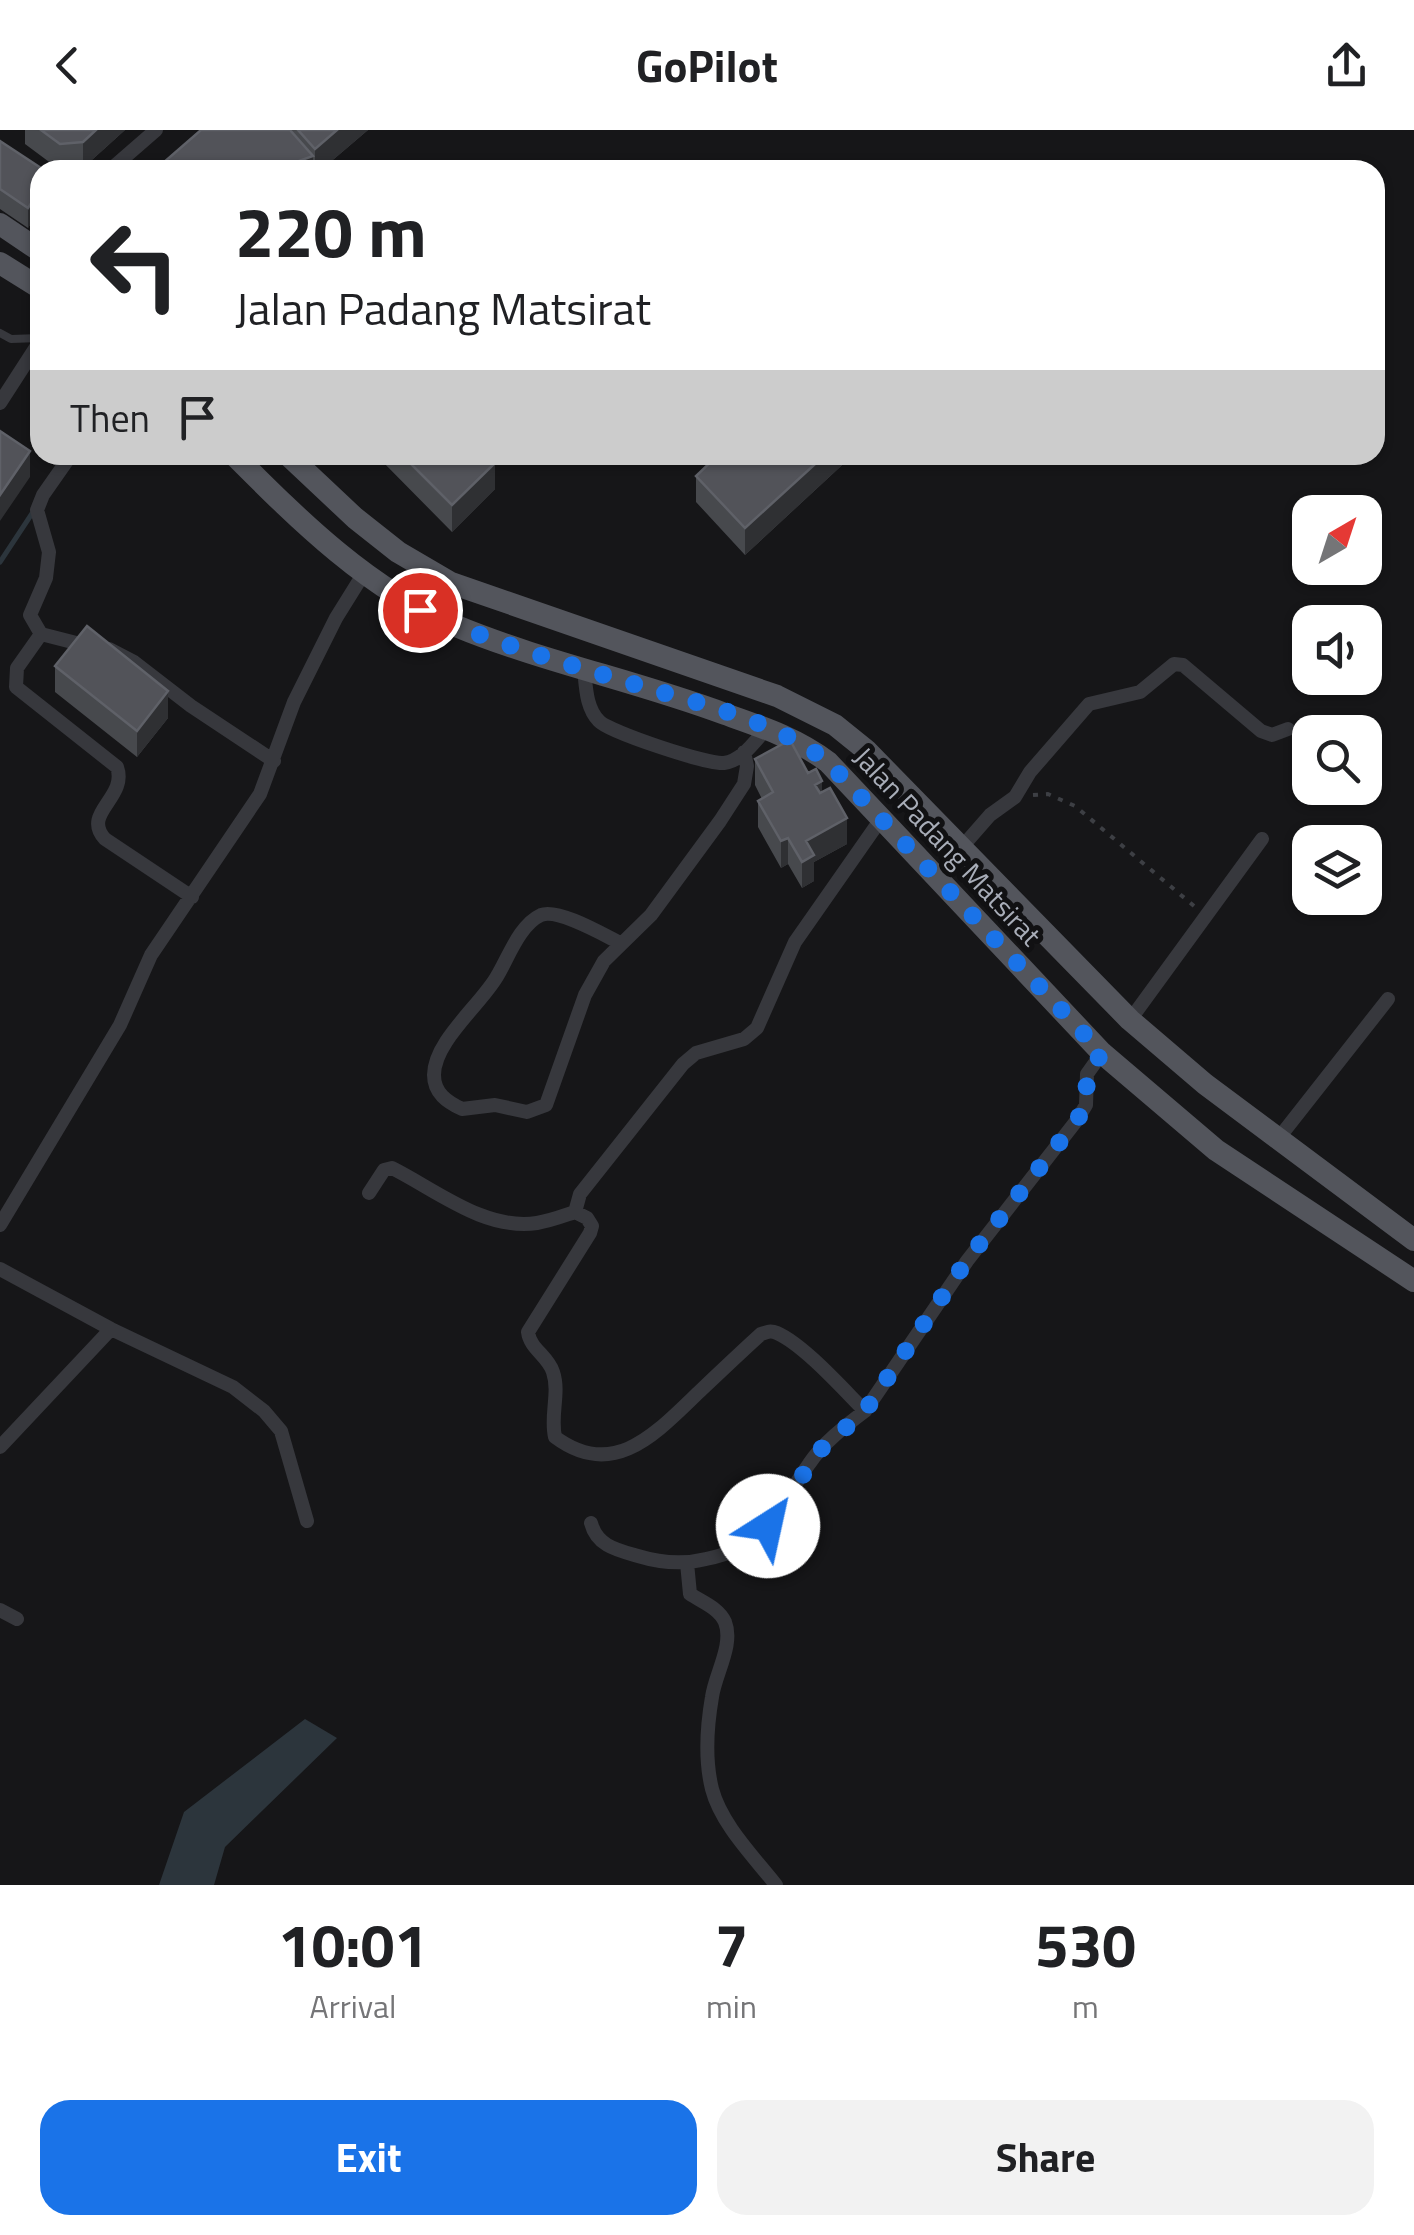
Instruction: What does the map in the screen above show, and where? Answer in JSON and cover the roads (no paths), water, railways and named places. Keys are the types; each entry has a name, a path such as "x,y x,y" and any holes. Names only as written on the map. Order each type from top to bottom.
{"main road":[{"path":"0,224 30,240"},
{"path":"0,263 30,282"},
{"name":"Jalan Padang Matsirat","path":"244,465 364,574 420,610 458,627 788,736 828,762 1102,1053 1216,1150 1414,1281"},
{"name":"Jalan Padang Matsirat","path":"299,465 398,552 451,582 777,696 835,725 866,750 1130,1020 1205,1084 1414,1240"},
{"path":"1102,1053 1130,1020"}],"street":[{"path":"122,160 156,130"},
{"path":"0,403 30,356"},
{"path":"64,465 37,510 49,552 46,578 30,615 42,634 124,656 274,760"},
{"path":"0,1225 120,1024 151,955 260,794 308,672 364,574"},
{"path":"42,634 17,668 16,687 117,767 118,786 96,823 97,830 192,897"},
{"path":"962,847 990,815 1015,797 1030,772 1089,704 1140,692 1174,664 1184,664 1261,732 1272,734 1288,729"},
{"path":"584,669 595,718 608,729 703,761 724,763 744,752 766,729"},
{"path":"620,943 551,913 539,916 520,937 435,1064 438,1092 462,1108 495,1105 527,1112 546,1105 585,994 604,961 651,915 744,784 744,752"},
{"path":"575,1212 580,1194 684,1064 696,1052 744,1039 756,1028 796,942 881,819"},
{"path":"1130,1020 1262,838"},
{"path":"1278,1139 1388,999"},
{"path":"591,1523 599,1540 614,1550 658,1562 688,1564 741,1550 752,1543 820,1450 865,1411 967,1260 1077,1120 1086,1105 1087,1074 1102,1053"},
{"path":"369,1193 384,1170 392,1168 495,1220 538,1223 575,1212 586,1218 592,1226 590,1233 528,1332 530,1342 553,1371 555,1437 573,1450 619,1453 638,1446 761,1334 768,1332 777,1333 814,1362 865,1411"},
{"path":"0,1270 232,1386 264,1411 281,1430 307,1521"},
{"path":"0,1447 112,1329"},
{"path":"688,1564 690,1594 725,1620 728,1638 712,1696 708,1760 713,1792 733,1830 776,1885"},
{"path":"0,1610 18,1618"}],"lane":[{"path":"0,333 11,339 30,340"}],"waterway":[{"path":"0,562 33,512"}]}
